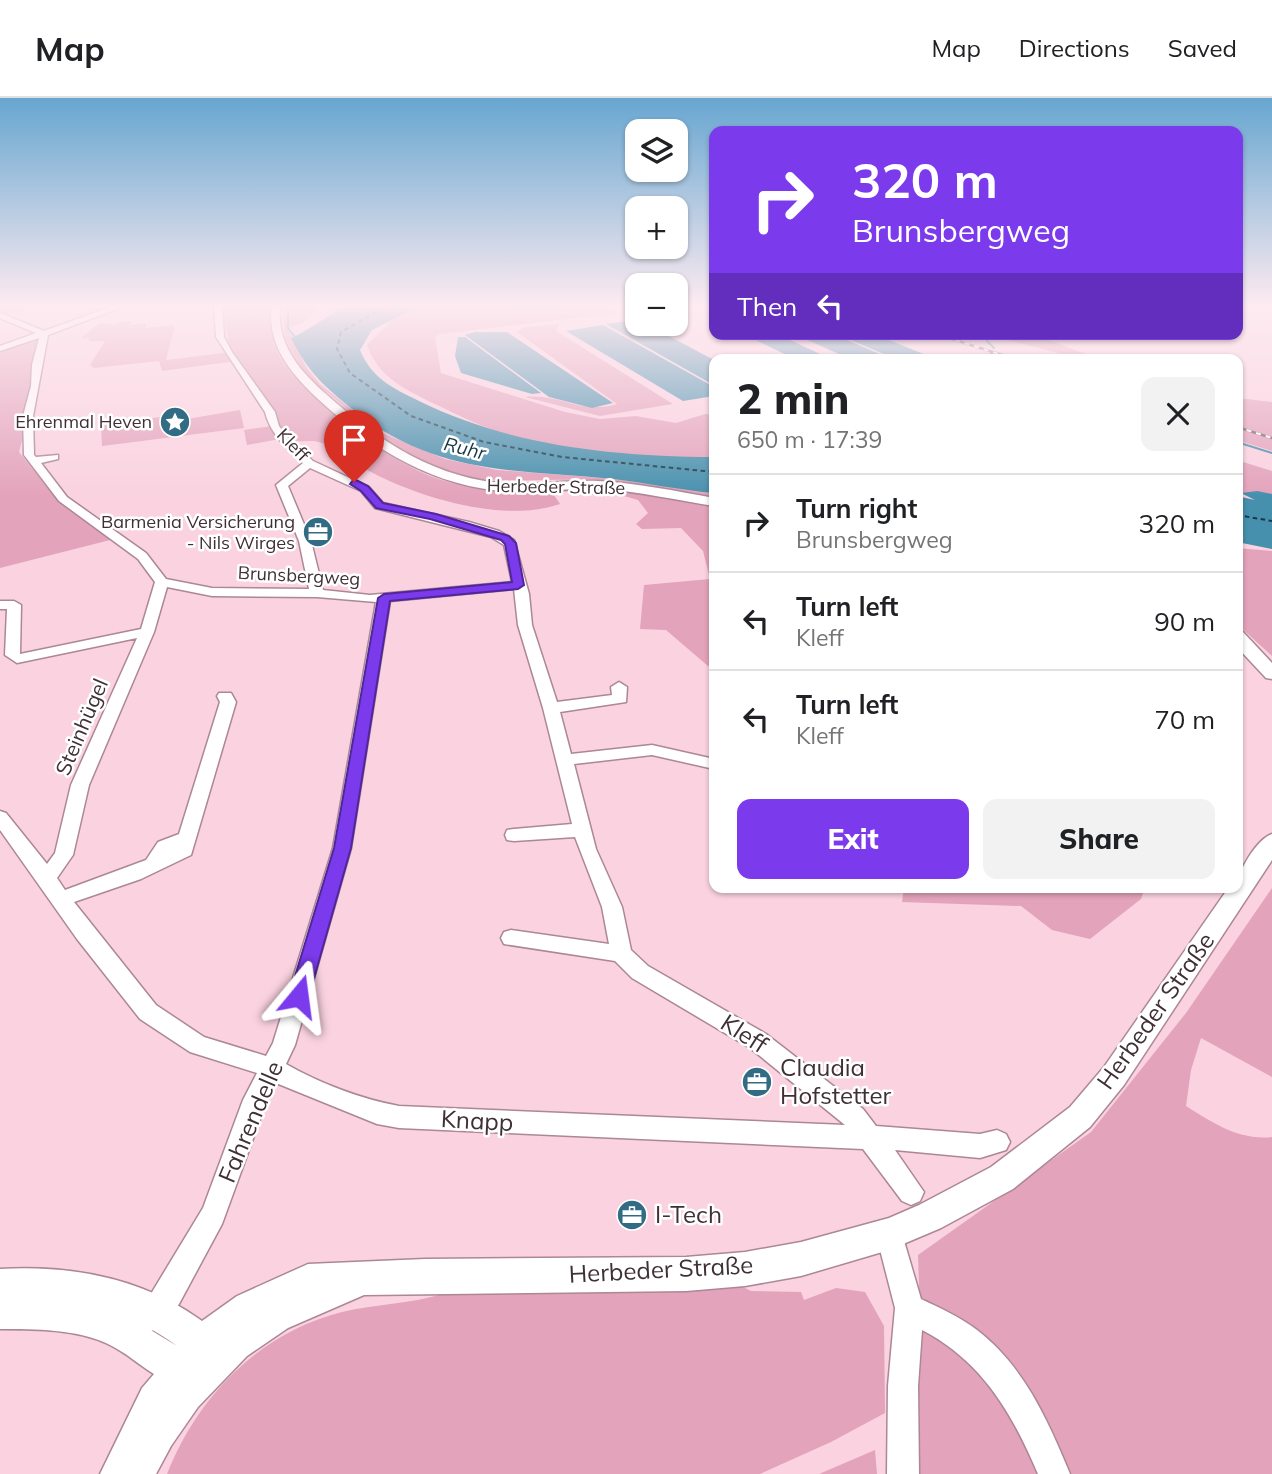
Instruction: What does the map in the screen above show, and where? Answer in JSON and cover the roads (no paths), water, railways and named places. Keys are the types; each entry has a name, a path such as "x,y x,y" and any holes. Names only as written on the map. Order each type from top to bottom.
{"main road":[{"name":"Herbeder Straße","path":"295,368 320,395 390,451 424,470 462,482 489,486 603,485 709,501"},
{"path":"1243,643 1272,674"},
{"name":"Herbeder Straße","path":"1243,885 1272,842"},
{"name":"Herbeder Straße","path":"119,1474 155,1401 195,1362 254,1328 314,1299 373,1279 686,1274 733,1270 801,1259 889,1234 930,1217 1002,1178 1080,1117 1143,1035 1238,893"},
{"path":"0,1286 80,1287 120,1296 143,1325 195,1362"},
{"path":"0,1312 57,1314 108,1326 143,1325"},
{"name":"Herbeder Straße","path":"137,1474 195,1362"}],"street":[{"path":"36,368 36,387 28,416 29,455 63,499 142,556 162,582"},
{"name":"Kleff","path":"239,368 270,412 284,440 309,463 365,489 379,506 432,516 505,538 510,543 522,594 525,625 551,708 582,830 612,907 619,946 640,972 758,1041 854,1117 911,1192"},
{"path":"33,461 54,457"},
{"path":"309,463 282,485 305,541 317,593"},
{"name":"Brunsbergweg","path":"162,582 212,592 317,593 384,598 518,585"},
{"name":"Steinhügel","path":"47,878 64,855 90,758 147,632 162,582"},
{"name":"Fahrendelle","path":"143,1325 169,1294 213,1215 255,1100 284,1045 342,848 384,598"},
{"path":"0,605 14,606 12,656 17,659 147,632"},
{"path":"551,708 620,699 619,687"},
{"path":"61,899 153,865 165,847 188,838 228,702 225,696"},
{"path":"564,760 652,750 709,763"},
{"name":"Knapp","path":"0,817 47,878 84,933 148,1012 198,1045 273,1068 291,1079 365,1108 399,1117 871,1140 930,1140 980,1146 997,1142"},
{"path":"514,835 582,830"},
{"path":"511,938 619,946"},
{"path":"889,1234 909,1308 903,1386 903,1474"},
{"path":"909,1308 965,1340 993,1365 1027,1412 1054,1474"}],"water":[{"name":"Ruhr","path":"371,368 392,387 454,416 489,429 562,446 637,454 709,457 709,492 614,479 509,470 445,458 414,447 383,431 352,409 310,369"},
{"path":"459,368 507,368 541,393 532,394 461,373"},
{"path":"510,368 561,368 613,403 592,408 549,397"},
{"path":"628,368 680,368 709,384 709,397 683,401"},
{"path":"684,368 709,368 709,382"},
{"path":"1257,491 1272,494 1272,549 1243,543 1243,497 1255,500 1243,493"}],"waterway":[{"path":"1243,444 1272,453"}],"railway":[{"path":"1243,429 1272,438"}],"place":[{"name":"Ehrenmal Heven","path":"175,422"},
{"name":"Barmenia Versicherung - Nils Wirges","path":"318,532"},
{"name":"Claudia Hofstetter","path":"757,1082"},
{"name":"I-Tech","path":"632,1215"}]}
